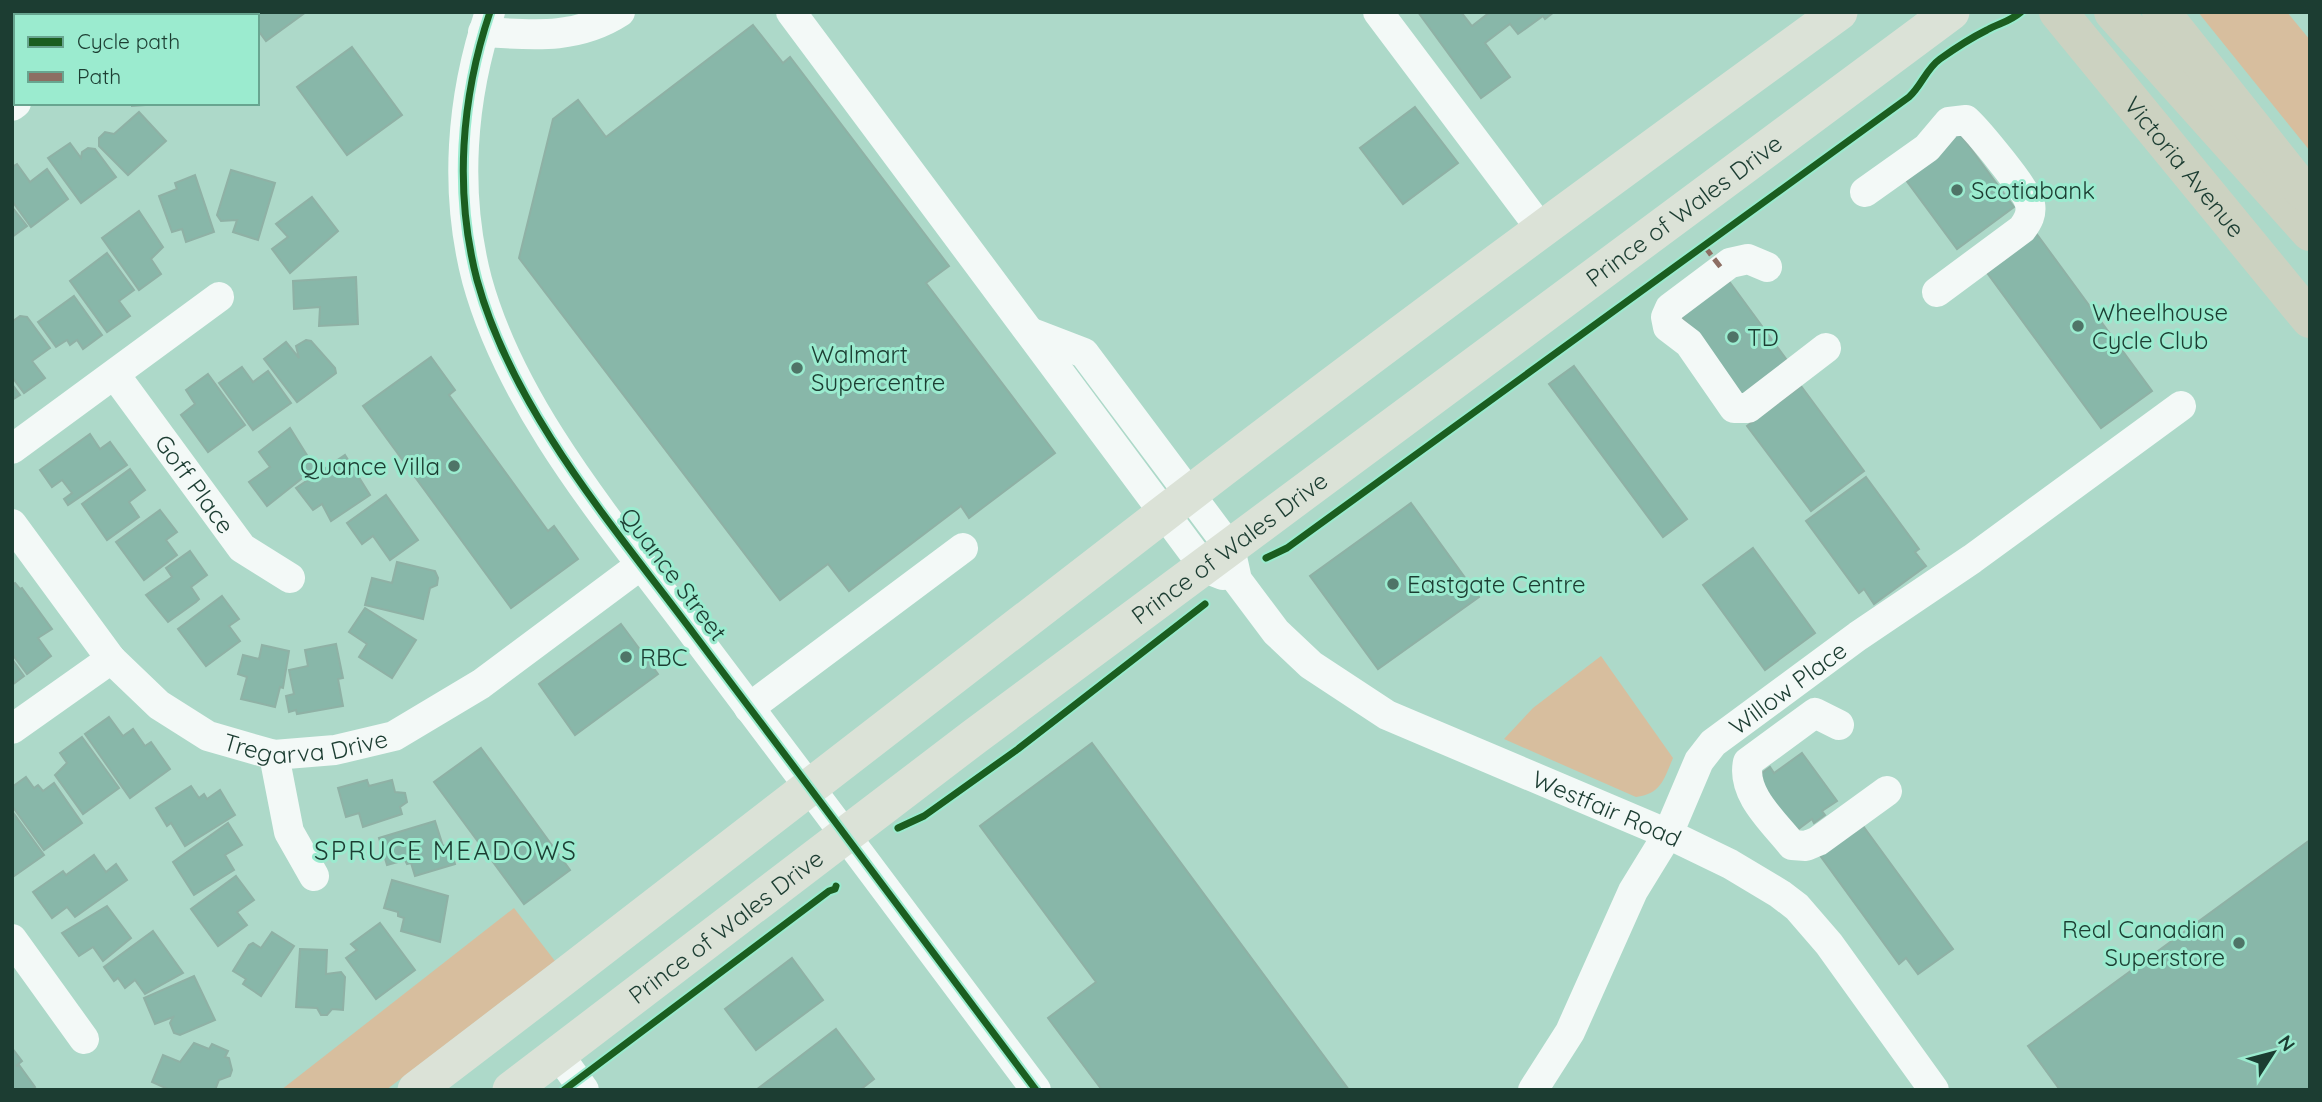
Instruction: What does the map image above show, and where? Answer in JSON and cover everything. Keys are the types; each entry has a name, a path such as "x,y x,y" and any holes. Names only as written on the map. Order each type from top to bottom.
{"highway":[{"name":"Victoria Avenue","path":"2058,12 2310,319"},
{"path":"2113,12 2310,232"},
{"path":"2161,12 2310,199"}],"main road":[{"path":"416,1090 810,789 1177,503 1541,229 1839,12"},
{"name":"Prince of Wales Drive","path":"511,1090 844,834 1224,565 1951,12"}],"street":[{"path":"559,12 591,27"},
{"path":"487,22 554,37 591,27 620,12"},
{"name":"Westfair Road","path":"791,12 1032,332 1084,353 1177,503 1276,632 1311,665 1387,715 1668,834 1758,879 1797,907 1829,944 1934,1090"},
{"path":"1378,12 1541,229"},
{"name":"Quance Street","path":"487,22 472,77 463,175 467,231 477,280 516,378 552,438 642,564 1036,1090"},
{"path":"1865,192 1927,148 1949,122 1966,120 1978,131 2030,202 2030,218 2022,229 1937,292"},
{"path":"1768,267 1748,259 1730,263 1670,308 1666,317 1668,327 1689,344 1734,408 1748,408 1826,348"},
{"path":"12,449 219,297"},
{"name":"Goff Place","path":"115,374 242,548 290,578"},
{"name":"Willow Place","path":"1533,1090 1570,1032 1633,891 1668,834 1699,761 1724,734 2181,406"},
{"name":"Tregarva Drive","path":"12,524 111,659 159,705 208,736 274,755 335,750 394,736 481,684 642,564"},
{"path":"749,708 963,548"},
{"path":"12,729 111,659"},
{"path":"1839,725 1815,713 1793,727 1748,762 1745,775 1748,788 1793,845 1806,846 1818,841 1887,792"},
{"path":"274,755 289,832 314,876"},
{"path":"12,939 84,1039"},
{"path":"558,1054 584,1090"}],"shaded area":[{"path":"2198,12 2287,12 2310,40 2310,151"},
{"path":"1601,656 1673,758 1667,773 1651,793 1636,797 1504,739 1533,708"},
{"path":"514,908 555,961 386,1090 281,1090"}],"building":[{"path":"12,12 30,12 14,14 12,25"},
{"path":"172,12 173,14 126,14"},
{"path":"245,12 306,12 266,41 259,32 259,14"},
{"path":"1418,12 1461,12 1472,26 1490,12 1554,12 1545,19 1543,16 1518,34 1510,24 1485,43 1510,77 1481,98"},
{"name":"Walmart Supercentre","path":"753,25 783,63 790,57 949,266 926,283 1055,453 969,518 961,506 849,591 828,564 780,600 519,258 553,119 578,100 606,137"},
{"path":"352,47 402,115 347,155 297,87"},
{"path":"1415,107 1458,163 1403,204 1360,148"},
{"path":"139,112 166,141 128,175 99,146 99,138 105,132 114,134"},
{"name":"Scotiabank","path":"1957,130 2014,207 1957,249 1900,172"},
{"path":"70,143 81,158 82,152 88,148 95,149 116,177 81,203 48,158"},
{"path":"17,164 30,182 47,169 68,199 31,227 12,201 12,167"},
{"path":"231,170 275,183 258,240 233,232 237,220 221,221 217,215"},
{"path":"195,175 214,232 186,242 182,229 172,232 159,196 177,189 175,183"},
{"path":"312,197 338,231 290,273 272,249 288,237 276,224"},
{"path":"12,207 27,226 12,237"},
{"path":"139,211 163,247 151,259 161,274 139,290 102,238"},
{"path":"2036,233 2152,391 2101,428 1985,270"},
{"path":"107,253 134,290 119,301 130,316 107,332 70,281"},
{"name":"TD","path":"1723,273 1792,367 1744,402 1675,307"},
{"path":"356,277 358,324 319,326 320,307 294,309 293,281"},
{"path":"74,296 102,335 83,349 77,340 70,345 67,340 56,347 38,322"},
{"path":"20,316 27,317 50,348 32,361 45,378 24,393 12,377 12,326 13,321"},
{"path":"306,340 311,341 335,368 336,373 297,402 264,359 286,342 299,358 296,346"},
{"name":"Quance Villa","path":"431,357 455,390 449,395 548,531 554,526 578,559 511,608 363,406"},
{"path":"1574,366 1687,519 1663,537 1549,384"},
{"path":"242,367 253,382 268,371 291,403 253,430 219,383"},
{"path":"208,374 245,425 208,452 181,415 195,404 186,390"},
{"path":"12,384 20,395 12,400"},
{"path":"1801,386 1864,471 1811,511 1747,426"},
{"path":"290,428 315,468 267,506 249,482 270,467 259,452"},
{"path":"90,434 100,449 110,442 127,465 68,505 64,499 72,493 62,480 52,487 40,470"},
{"path":"345,455 370,495 331,521 322,504 313,510 296,488"},
{"path":"130,469 145,490 129,502 139,517 107,540 82,504"},
{"path":"1866,477 1919,549 1915,552 1926,566 1874,604 1864,589 1859,593 1806,521"},
{"path":"386,495 418,540 390,560 373,536 362,544 347,523"},
{"name":"Eastgate Centre","path":"1411,503 1479,597 1378,669 1310,576"},
{"path":"160,510 177,532 166,540 177,555 144,580 116,542"},
{"path":"1753,548 1815,633 1765,670 1703,585"},
{"path":"190,551 207,575 191,587 199,599 168,622 146,595 172,577 166,568"},
{"path":"397,562 435,571 437,585 430,588 423,619 365,605 372,578 392,583"},
{"path":"15,583 22,588 52,629 38,638 51,656 27,674 12,654 12,585"},
{"path":"222,596 239,619 229,626 240,641 206,666 178,629"},
{"path":"365,608 416,640 392,678 359,657 367,644 349,632"},
{"path":"621,624 658,674 575,735 539,684"},
{"path":"336,644 343,678 338,679 343,706 297,714 296,710 289,712 286,696 294,694 289,670 308,666 305,650"},
{"path":"262,645 289,651 283,688 280,687 275,707 241,699 247,677 238,674 243,655 259,659"},
{"path":"12,659 24,676 12,685"},
{"path":"109,717 123,736 133,729 145,746 151,742 170,769 130,798 85,734"},
{"path":"82,737 119,788 83,814 55,775 67,763 60,753"},
{"path":"1092,743 1349,1090 1102,1090 1048,1018 1096,982 980,826"},
{"path":"481,748 570,870 524,904 434,782"},
{"path":"1802,753 1837,801 1822,811 1825,815 1814,823 1812,819 1793,833 1754,779 1770,767 1774,773"},
{"path":"26,777 34,788 38,785 43,791 54,783 82,823 44,850 12,806 12,787"},
{"path":"367,780 369,786 392,780 395,792 405,793 407,802 400,807 402,814 363,827 359,813 346,817 338,788"},
{"path":"191,786 199,798 204,794 207,799 220,790 235,815 185,846 171,823 167,826 156,808"},
{"path":"12,811 44,855 14,876 12,873"},
{"path":"1858,819 1953,949 1918,974 1906,958 1899,964 1816,850"},
{"path":"435,821 443,846 449,845 455,864 415,876 411,863 407,864 405,860 387,865 379,838"},
{"path":"228,823 242,845 225,855 234,870 194,895 173,862"},
{"name":"Real Canadian Superstore","path":"2310,840 2310,1090 2060,1090 2028,1046"},
{"path":"94,855 106,872 116,864 127,880 75,917 67,907 52,918 33,892 63,871 66,875"},
{"path":"236,876 254,900 237,912 247,925 218,946 191,909"},
{"path":"392,880 448,896 440,942 401,931 404,918 398,916 398,912 384,908"},
{"path":"107,906 131,938 103,961 93,947 79,956 62,933"},
{"path":"380,923 415,970 376,999 346,958 357,950 351,944"},
{"path":"153,931 183,973 145,994 135,980 125,988 118,978 114,981 104,967"},
{"path":"272,932 294,946 261,996 243,984 246,979 233,971 249,945 253,943 261,948"},
{"path":"300,949 327,950 326,974 341,972 345,977 343,1010 332,1009 327,1015 321,1015 317,1008 296,1007"},
{"path":"792,958 823,1000 756,1050 725,1009"},
{"path":"194,976 215,1020 180,1035 174,1033 170,1023 173,1017 155,1024 144,998"},
{"path":"836,1029 874,1079 860,1090 756,1090"},
{"path":"194,1043 209,1049 212,1044 228,1051 225,1057 229,1058 232,1070 230,1076 219,1080 215,1090 170,1090 152,1082 163,1055 180,1062"},
{"path":"12,1048 22,1061 16,1066 19,1065 35,1087 31,1090 12,1090"}],"marked path":[{"path":"1705,247 1722,269"}],"cycle path":[{"path":"490,12 472,78 467,111 463,179 465,213 477,280 493,328 515,376 540,421 600,510 1036,1090"},
{"path":"1266,558 1287,548 1909,97 1940,59 1975,36 2021,12"},
{"path":"898,828 924,816 1018,749 1205,604"},
{"path":"564,1090 836,886"}],"place":[{"name":"Scotiabank","path":"1957,190"},
{"name":"Wheelhouse Cycle Club","path":"2078,326"},
{"name":"TD","path":"1733,337"},
{"name":"Walmart Supercentre","path":"797,368"},
{"name":"Quance Villa","path":"454,466"},
{"name":"Eastgate Centre","path":"1393,584"},
{"name":"RBC","path":"626,657"},
{"name":"Real Canadian Superstore","path":"2239,943"}],"district":[{"name":"SPRUCE MEADOWS","path":"446,850"}]}
